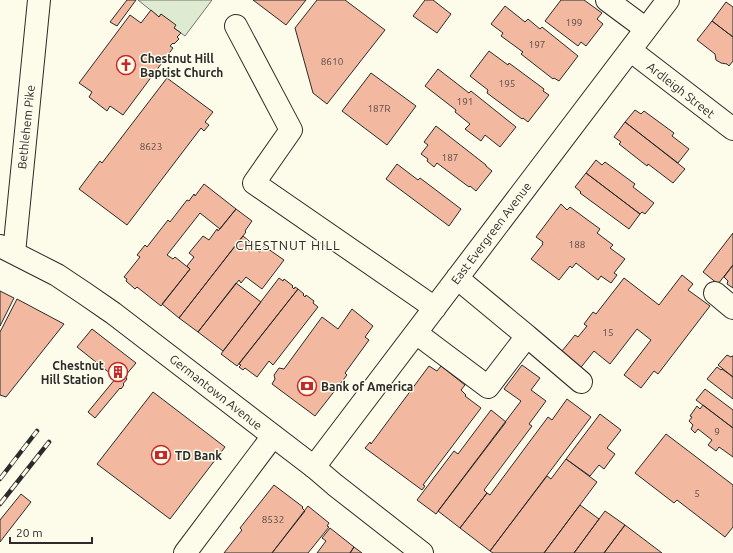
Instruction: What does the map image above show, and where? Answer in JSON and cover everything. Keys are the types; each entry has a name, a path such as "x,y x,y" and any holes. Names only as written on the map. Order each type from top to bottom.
{"street":[{"name":"Bethlehem Pike","path":"7,250 39,0"},
{"path":"607,0 646,29"},
{"name":"East Evergreen Avenue","path":"314,467 668,0"},
{"path":"236,26 291,130 254,183 435,308"},
{"name":"Ardleigh Street","path":"630,50 733,129"},
{"name":"Germantown Avenue","path":"7,250 56,275 119,318 314,467 422,553"},
{"path":"457,278 581,382"},
{"path":"715,293 733,308"},
{"path":"416,333 488,387 527,336"},
{"path":"185,553 273,436"}],"green space":[{"path":"138,0 212,0 185,36 174,28 161,14 159,17"}],"building":[{"path":"127,0 136,0 117,26 110,22"},
{"path":"253,0 306,0 286,25"},
{"path":"317,0 345,0 385,30 327,104 313,93 295,28"},
{"path":"425,0 433,0 451,14 437,33 413,16"},
{"path":"561,0 584,0 602,13 597,19 603,24 586,46 581,42 578,46 545,21"},
{"path":"726,2 733,7 733,37 712,21"},
{"path":"505,6 525,22 528,19 540,29 542,27 578,56 559,81 554,78 553,79 521,54 523,52 501,36 503,33 491,24"},
{"name":"Chestnut Hill Baptist Church","path":"151,10 159,17 161,14 176,25 174,28 181,33 177,37 179,39 170,46 173,48 123,115 110,106 107,111 89,97 92,92 79,83 130,15 141,23"},
{"path":"712,21 733,37 733,61 729,66 716,60 715,54 697,40"},
{"path":"489,51 508,65 509,63 544,89 543,91 549,95 528,122 487,93 488,90 470,76"},
{"path":"438,69 469,93 471,91 516,127 500,147 485,135 481,141 465,129 470,124 455,112 456,110 425,86"},
{"path":"371,73 416,106 387,145 342,111"},
{"path":"167,78 213,112 205,122 209,125 204,131 201,128 127,225 79,189 100,161 102,163"},
{"path":"635,110 641,114 644,111 674,133 672,136 689,149 678,163 625,122"},
{"path":"625,122 685,169 673,183 648,164 647,166 619,144 621,142 614,137"},
{"path":"436,126 492,171 476,191 437,163 434,167 427,161 428,159 421,154 428,145 424,142"},
{"path":"596,160 602,165 605,162 635,184 633,187 654,203 645,214 642,212 640,214 586,173"},
{"path":"397,164 418,180 420,178 461,209 449,226 386,179"},
{"path":"586,173 640,214 629,229 580,193 581,192 575,187"},
{"path":"204,184 236,209 220,229 200,213 167,255 173,259 175,257 190,269 161,306 137,287 135,289 126,281 127,279 124,277 140,257 137,255 145,245 147,247 168,220 170,222 187,200 189,201 194,194 195,196"},
{"path":"561,204 567,210 570,207 600,229 597,233 613,245 610,248 625,259 614,273 617,275 611,283 601,276 598,280 576,263 572,268 570,266 559,280 531,259 543,244 543,242 536,237"},
{"path":"236,209 252,221 245,231 246,232 179,318 162,304 190,269 187,266 194,257 189,253 203,236 209,240"},
{"path":"733,233 733,265 718,284 703,272"},
{"path":"243,236 259,249 258,251 260,252 264,246 284,260 262,289 246,277 241,283 239,280 198,332 179,318"},
{"path":"733,265 733,288 727,284 728,281 724,277"},
{"path":"682,275 693,284 688,290 710,306 658,374 654,371 641,388 624,375 651,340 637,329 610,364 594,351 578,371 558,356 575,335 578,337 587,326 584,324 593,312 596,314 624,278 659,305"},
{"path":"279,278 283,281 284,279 293,286 292,287 294,289 295,287 298,289 237,366 221,354"},
{"path":"236,283 261,302 223,351 198,332"},
{"path":"298,289 304,294 303,295 305,297 306,295 314,301 313,303 318,307 273,365 269,361 257,377 245,368 243,370 239,367 241,365 239,364"},
{"path":"0,291 14,298 0,326"},
{"path":"17,299 64,324 6,397 0,395 0,332"},
{"path":"352,309 373,326 365,337 369,340 345,373 347,375 315,416 272,384 275,379 274,375 279,368 284,369 322,317 338,329"},
{"name":"Chestnut Hill Station","path":"92,329 136,363 125,376 127,379 123,384 124,385 95,418 88,412 116,378 77,347"},
{"path":"727,355 731,357 733,356 733,377 718,365"},
{"path":"522,365 540,378 531,390 546,401 529,424 532,426 484,490 487,493 460,528 438,511 521,401 504,389"},
{"path":"429,366 437,371 441,366 465,385 461,390 466,395 465,396 481,408 423,485 425,486 422,490 365,448 370,442 371,444"},
{"path":"717,367 733,377 733,399 707,379"},
{"path":"705,389 733,410 733,428 696,400"},
{"name":"TD Bank","path":"153,392 225,447 170,519 97,464"},
{"path":"567,399 591,417 490,551 460,528 487,493 490,495 548,417 552,420"},
{"path":"703,405 733,428 733,457 719,447 716,451 708,445 712,440 698,429 695,433 691,429 693,425 689,421 692,417 690,416 697,406 700,409"},
{"path":"491,410 506,422 436,514 417,500 454,451 458,454"},
{"path":"600,414 621,430 607,448 615,454 604,469 599,465 590,476 566,459"},
{"path":"666,434 733,485 733,527 725,537 677,500 674,503 635,473"},
{"path":"566,459 597,482 544,553 493,553 490,551 547,476 551,479"},
{"path":"274,485 303,507 302,508 305,511 272,553 224,553 242,530 240,528"},
{"path":"21,494 31,502 0,542 0,520"},
{"path":"580,505 599,519 574,553 544,553"},
{"path":"308,506 329,523 327,526 329,527 308,553 272,553"},
{"path":"605,511 625,525 604,553 574,553"},
{"path":"625,525 662,553 604,553"},
{"path":"330,528 354,547 350,553 317,553 326,541 322,538"},
{"path":"354,547 362,553 350,553"}],"railway":[{"path":"0,479 37,431"},
{"path":"0,504 49,442"}],"place":[{"name":"Chestnut Hill Baptist Church","path":"126,65"},
{"name":"Chestnut Hill Station","path":"118,372"},
{"name":"Bank of America","path":"307,386"},
{"name":"TD Bank","path":"161,455"}],"district":[{"name":"CHESTNUT HILL","path":"288,245"}]}
